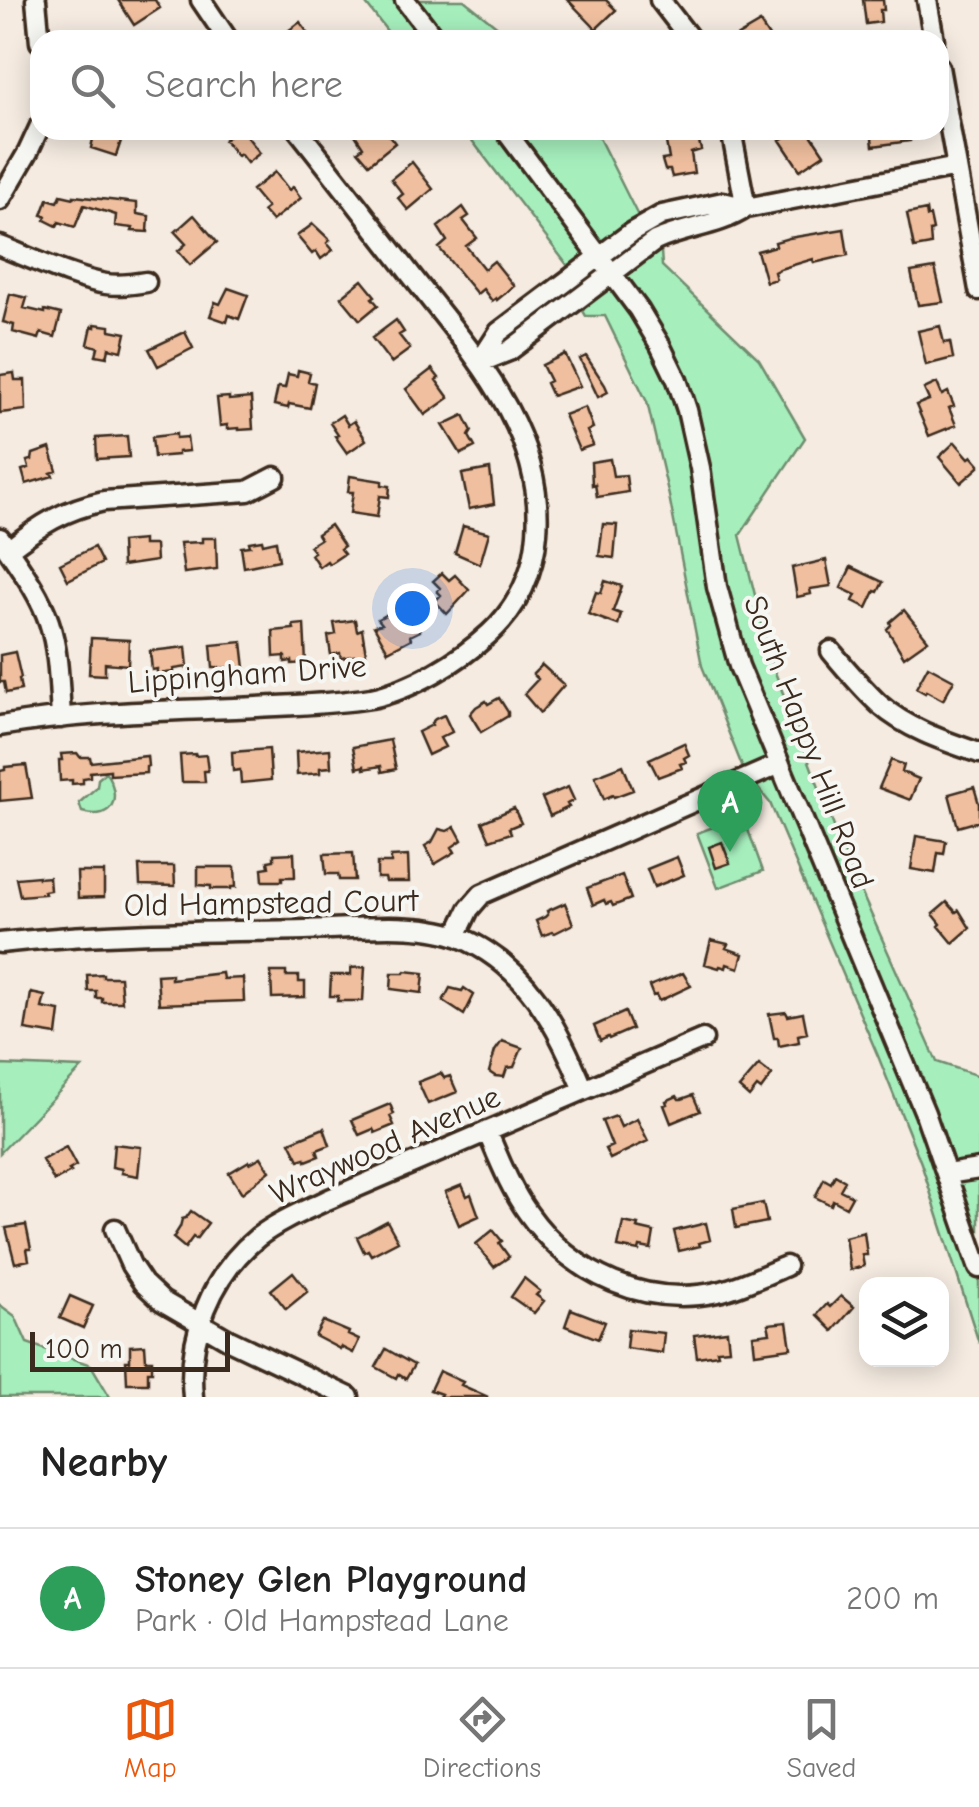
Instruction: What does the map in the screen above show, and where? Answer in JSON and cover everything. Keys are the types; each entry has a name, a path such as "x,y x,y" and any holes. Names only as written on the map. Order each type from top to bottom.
{"street":[{"path":"36,0 39,30"},
{"path":"201,0 221,30"},
{"path":"405,0 428,30"},
{"path":"660,0 683,30"},
{"path":"927,0 932,30"},
{"path":"949,123 979,290"},
{"path":"0,200 34,140"},
{"name":"Lippingham Drive","path":"0,726 61,718 374,697 416,682 480,643 511,610 522,591 531,571 538,520 532,468 504,399 306,140"},
{"name":"South Happy Hill Road","path":"513,140 612,273 660,344 677,380 706,501 717,587 740,666 880,1002 948,1174 979,1268"},
{"path":"733,140 746,208"},
{"path":"479,363 510,352 655,241 676,232 731,218 746,208 957,167"},
{"path":"479,363 499,332 632,232 662,215 723,202 746,208"},
{"path":"0,246 104,283 146,282"},
{"path":"61,718 57,655 49,620 4,544 82,506 248,491 275,477"},
{"path":"831,651 891,713 943,741 979,753"},
{"path":"456,936 469,908 482,894 780,764"},
{"name":"Old Hampstead Court","path":"0,943 111,935 392,928 456,936 489,954 534,995 562,1039 584,1090"},
{"name":"Wraywood Avenue","path":"193,1397 194,1347 214,1290 242,1252 276,1225 702,1039"},
{"path":"487,1131 512,1188 544,1233 574,1261 602,1278 651,1294 699,1295 734,1287 786,1266"},
{"path":"948,1174 979,1169"},
{"path":"115,1229 131,1265 162,1301 230,1340 349,1397"}],"green space":[{"path":"363,0 464,0 502,30 386,30"},
{"path":"472,140 600,140 643,226 574,274"},
{"path":"651,244 655,253 661,251 662,266 759,359 805,438 740,535 773,667 846,858 937,1062 979,1076 979,1343 921,1163 878,1056 770,803 744,771 702,666 647,402 605,316 586,316 583,311 594,299 589,291"},
{"path":"103,769 113,787 113,803 103,813 82,812 79,803 97,787"},
{"path":"743,816 763,871 718,888 697,833"},
{"path":"0,1065 82,1068 0,1153"},
{"path":"0,1305 15,1316 27,1343 91,1365 110,1397 0,1397"}],"building":[{"path":"118,0 155,0 160,8 134,25"},
{"path":"568,0 606,0 616,10 596,29"},
{"path":"863,0 883,0 881,22 866,24"},
{"path":"300,22 306,30 289,30"},
{"path":"93,140 121,140 116,156 91,148"},
{"path":"224,140 250,140 260,153 247,163 240,154 237,156"},
{"path":"358,140 395,143 369,164 358,151 363,147"},
{"path":"699,140 701,150 691,153 694,173 672,177 670,170 665,170 662,160 669,159 666,142"},
{"path":"780,140 815,140 824,154 800,170"},
{"path":"872,140 910,140 910,141 873,146"},
{"path":"412,162 433,189 408,210 398,198 403,194 391,179"},
{"path":"275,172 301,198 272,221 252,190"},
{"path":"61,195 137,203 137,214 149,216 148,232 115,226 116,215 84,205 75,227 59,222 57,226 42,215 48,199 58,202"},
{"path":"463,207 469,216 463,220 477,238 466,246 484,269 494,261 514,286 497,300 492,301 483,289 477,294 439,248 447,241 438,227"},
{"path":"926,210 933,230 931,245 914,248 907,214"},
{"path":"194,215 217,242 190,265 178,251 186,244 175,232"},
{"path":"313,224 330,240 327,243 333,250 321,259 297,236"},
{"path":"844,229 848,255 814,263 813,259 780,269 774,272 776,279 766,282 757,251 789,238"},
{"path":"935,268 943,302 918,305 911,272"},
{"path":"362,280 378,305 360,320 341,297"},
{"path":"228,288 248,295 239,319 229,315 227,322 210,316 215,302 220,304"},
{"path":"10,294 27,298 24,308 61,314 55,337 41,333 39,339 13,332 14,325 3,322"},
{"path":"396,320 404,332 399,335 410,349 391,363 372,338"},
{"path":"95,324 126,333 122,351 109,348 107,357 96,355 98,347 88,344"},
{"path":"940,326 944,343 950,342 953,358 926,365 918,331"},
{"path":"185,332 193,348 158,366 149,349"},
{"path":"565,354 580,386 552,396 542,365"},
{"path":"586,356 608,392 598,397 580,359"},
{"path":"432,369 449,398 425,415 406,389"},
{"path":"298,370 310,373 308,381 315,383 310,408 274,405 278,387 285,388 288,374 297,376"},
{"path":"14,373 15,380 25,380 26,410 0,413 0,375"},
{"path":"937,383 942,395 948,392 956,425 929,436 916,405 929,400 924,389"},
{"path":"217,398 251,398 253,429 220,426"},
{"path":"585,407 593,428 587,431 593,445 579,450 564,415"},
{"path":"342,415 348,425 354,421 366,440 347,453 330,423"},
{"path":"464,415 475,447 461,454 443,425"},
{"path":"176,434 176,438 187,437 189,451 154,457 152,437"},
{"path":"127,436 129,457 97,459 96,438"},
{"path":"955,442 979,464 961,483 939,457"},
{"path":"50,448 57,471 51,473 53,476 26,484 22,470 29,468 27,461 32,460 33,454"},
{"path":"610,459 613,476 626,475 628,492 597,497 591,462"},
{"path":"490,469 494,504 469,509 462,474"},
{"path":"350,476 390,486 389,497 380,496 377,517 350,513"},
{"path":"603,524 617,525 614,558 599,556"},
{"path":"330,525 344,546 340,549 344,554 319,567 309,546"},
{"path":"463,526 489,533 480,564 455,553"},
{"path":"202,538 216,538 217,569 184,573 180,543 202,542"},
{"path":"143,540 143,545 155,545 156,561 122,566 121,542"},
{"path":"262,540 263,544 276,541 279,560 244,567 241,547"},
{"path":"94,547 102,563 68,580 60,564"},
{"path":"826,560 831,586 810,589 811,594 797,597 792,568"},
{"path":"851,567 883,582 867,608 853,601 856,595 841,588"},
{"path":"442,573 449,580 455,575 469,590 447,614 435,601 441,595 433,581"},
{"path":"605,581 622,586 613,611 621,614 618,625 588,614"},
{"path":"406,604 420,631 388,651 374,626 382,624 378,619"},
{"path":"904,610 928,640 904,657 887,629"},
{"path":"355,620 357,631 362,629 366,654 341,658 340,653 331,655 328,636 336,634 334,623"},
{"path":"304,624 306,663 292,664 285,662 285,656 274,657 273,631"},
{"path":"91,638 129,640 128,665 105,663 105,675 89,674"},
{"path":"242,642 245,668 213,668 211,645"},
{"path":"186,647 188,667 157,674 157,669 152,670 150,651"},
{"path":"15,652 21,690 6,693 4,682 0,682 0,655"},
{"path":"542,665 564,685 540,713 524,694 538,679 533,674"},
{"path":"928,666 954,680 943,700 916,688"},
{"path":"499,698 508,716 481,732 470,714 486,701 488,704"},
{"path":"444,715 452,732 440,738 445,747 428,755 418,732"},
{"path":"390,740 396,769 382,772 381,766 357,768 353,747"},
{"path":"684,743 689,755 680,764 682,768 658,777 649,759"},
{"path":"269,749 271,780 241,783 240,770 233,771 232,752"},
{"path":"330,749 331,767 320,768 320,773 297,775 296,752"},
{"path":"61,754 90,757 91,762 147,756 148,766 146,773 110,775 110,770 90,772 83,783 60,781"},
{"path":"180,755 206,755 205,782 182,782"},
{"path":"891,760 904,765 902,772 919,779 910,800 879,788"},
{"path":"26,765 32,798 0,801 0,771"},
{"path":"623,765 633,790 604,799 595,776"},
{"path":"568,787 574,800 567,804 569,807 550,816 542,798"},
{"path":"974,787 979,821 958,827 949,794"},
{"path":"514,808 521,823 509,828 511,833 490,840 482,822"},
{"path":"455,827 462,840 452,847 455,852 435,864 425,846 439,829"},
{"path":"916,836 946,841 944,854 938,853 935,873 911,869"},
{"path":"722,842 730,863 716,868 709,847"},
{"path":"294,853 295,877 263,881 262,868 269,867 268,861 274,860 274,854"},
{"path":"353,853 355,880 339,880 338,874 326,874 324,854"},
{"path":"408,856 409,882 377,878 377,863 391,863 391,857"},
{"path":"677,857 684,875 654,887 647,869"},
{"path":"139,866 174,866 175,886 140,885"},
{"path":"198,867 235,867 236,887 211,889 198,885"},
{"path":"77,872 104,872 104,897 78,898"},
{"path":"622,875 631,899 613,906 604,900 593,905 587,888"},
{"path":"49,877 50,890 20,896 16,878"},
{"path":"947,902 956,912 959,910 970,928 953,943 933,914"},
{"path":"565,903 573,924 542,936 536,921"},
{"path":"711,940 728,944 726,948 743,954 739,968 705,964"},
{"path":"365,967 363,1001 337,1001 338,996 330,996 331,975 351,975 351,968"},
{"path":"271,972 299,976 299,982 305,982 305,997 272,998"},
{"path":"222,973 223,979 243,978 244,1001 159,1004 157,975 171,974 171,979"},
{"path":"392,973 424,973 422,993 391,989"},
{"path":"683,973 691,986 659,1001 653,996 649,986"},
{"path":"87,975 120,977 122,1002 102,1002 102,998 96,998 96,991 88,991"},
{"path":"450,988 464,988 474,995 464,1015 443,1001"},
{"path":"31,993 45,996 42,1008 60,1011 57,1035 25,1030"},
{"path":"625,1012 632,1029 600,1041 594,1026"},
{"path":"786,1012 788,1016 803,1013 807,1033 798,1035 799,1042 779,1046 769,1014"},
{"path":"502,1041 522,1048 514,1067 507,1068 504,1077 489,1072"},
{"path":"759,1065 772,1075 761,1090 757,1087 749,1097 739,1088"},
{"path":"441,1073 444,1078 450,1076 457,1092 428,1104 418,1082"},
{"path":"693,1095 700,1111 671,1123 666,1101"},
{"path":"390,1104 394,1125 359,1135 352,1120"},
{"path":"616,1116 621,1127 637,1119 648,1141 610,1159 605,1149 612,1146 602,1121"},
{"path":"324,1128 330,1145 317,1150 319,1156 299,1160 290,1142"},
{"path":"114,1144 141,1147 138,1176 112,1167"},
{"path":"66,1147 76,1166 54,1181 42,1160"},
{"path":"261,1157 270,1171 242,1193 229,1173"},
{"path":"835,1175 845,1181 840,1190 852,1196 846,1207 815,1197 824,1179 831,1183"},
{"path":"462,1185 467,1196 471,1194 479,1216 459,1225 445,1192"},
{"path":"763,1203 767,1222 736,1228 733,1209"},
{"path":"191,1211 208,1223 185,1248 173,1238 182,1219"},
{"path":"387,1221 398,1241 371,1255 368,1250 364,1252 357,1237"},
{"path":"623,1222 654,1232 651,1249 618,1247"},
{"path":"706,1223 710,1240 679,1251 674,1231"},
{"path":"26,1225 29,1260 15,1263 6,1228"},
{"path":"493,1230 509,1257 494,1267 476,1244"},
{"path":"864,1232 864,1266 850,1270 845,1237"},
{"path":"293,1272 308,1291 286,1309 271,1290"},
{"path":"524,1278 540,1291 536,1295 544,1301 534,1313 511,1297"},
{"path":"70,1296 93,1306 83,1328 60,1318"},
{"path":"841,1296 854,1307 833,1331 817,1315"},
{"path":"571,1309 605,1322 598,1339 565,1326"},
{"path":"323,1321 359,1340 353,1353 315,1336"},
{"path":"787,1322 791,1348 755,1353 753,1335 770,1333 768,1324"},
{"path":"628,1329 664,1333 662,1353 626,1348"},
{"path":"727,1331 729,1349 697,1357 694,1335"},
{"path":"145,1345 146,1360 152,1360 148,1383 127,1383 130,1346"},
{"path":"386,1349 414,1365 406,1379 376,1367"},
{"path":"439,1371 488,1397 439,1397 441,1394 430,1390"}],"place":[{"name":"Stoney Glen Playground","path":"730,852"}]}
